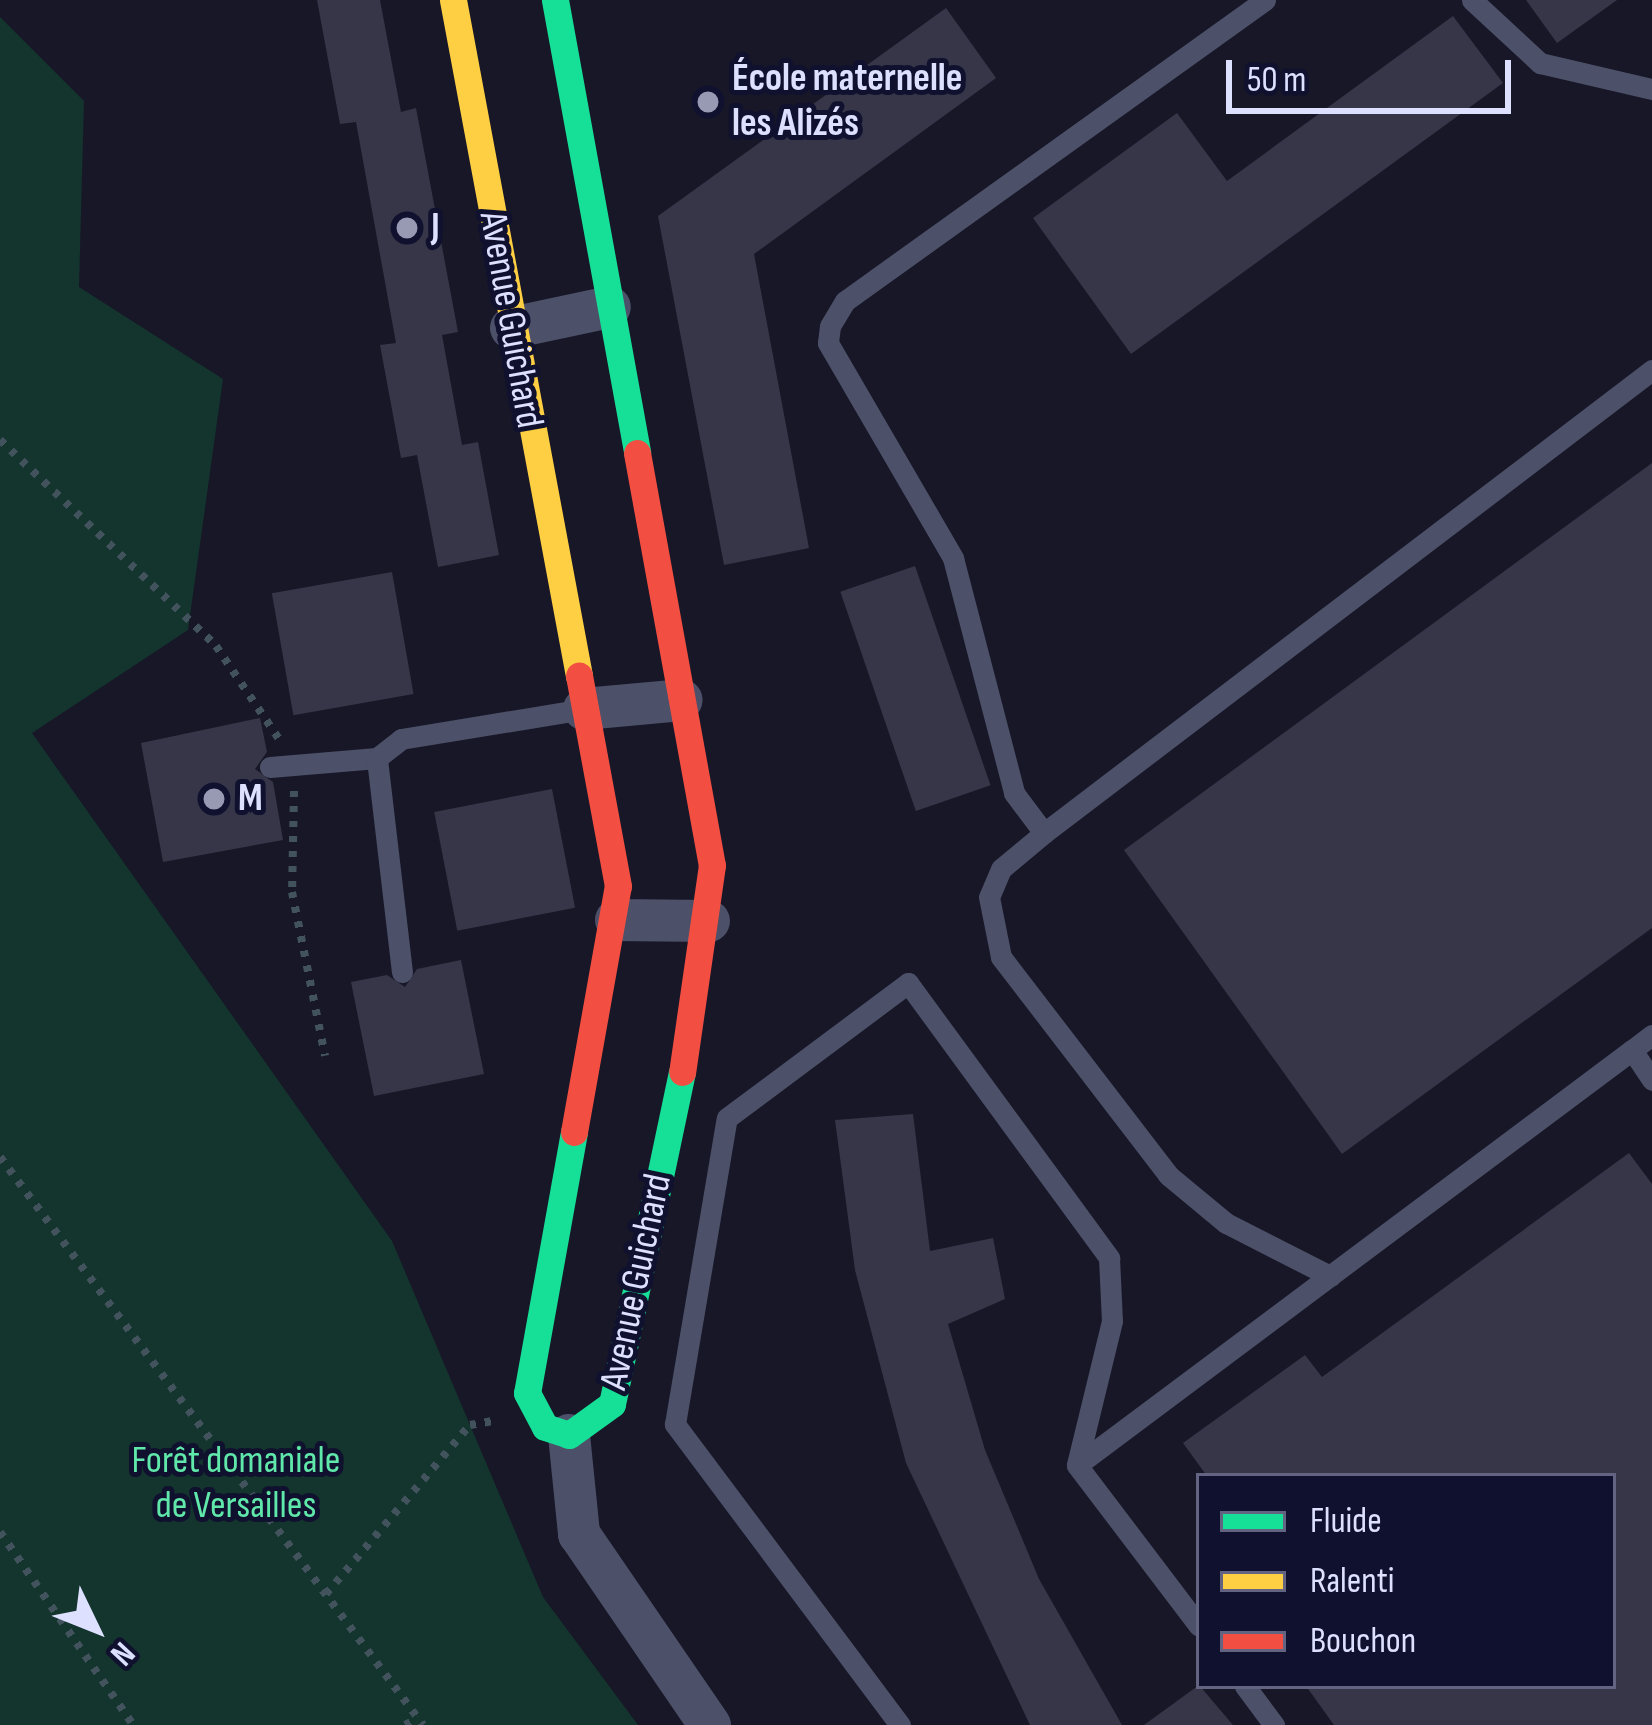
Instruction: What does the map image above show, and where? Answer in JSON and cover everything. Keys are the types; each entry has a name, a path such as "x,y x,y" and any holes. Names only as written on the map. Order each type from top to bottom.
{"street":[{"name":"Avenue Guichard","path":"453,0 584,709 616,920 532,1413 569,1435 612,1404 709,921 712,865 555,0"},
{"path":"511,328 610,307"},
{"path":"584,709 682,700"},
{"path":"616,920 709,921"},
{"path":"569,1435 580,1534 710,1725"}],"lane":[{"path":"1043,833 1014,793 953,558 828,343 830,326 845,302 1265,0"},
{"path":"1472,0 1540,63 1652,89"},
{"path":"1330,1276 1226,1222 1168,1175 1001,957 989,897 1000,869 1043,833 1652,370"},
{"path":"270,767 377,758 401,739 584,709"},
{"path":"377,758 402,972"},
{"path":"900,1725 675,1424 727,1118 908,983 1109,1258 1112,1321 1077,1465"},
{"path":"1077,1465 1652,1035"},
{"path":"1632,1050 1652,1079"},
{"path":"1077,1465 1196,1622"},
{"path":"1247,1689 1274,1725"}],"path":[{"path":"0,440 217,646 297,765 292,892 325,1056"},
{"path":"0,1157 421,1722 405,1725"},
{"path":"326,1594 470,1425 532,1413"},
{"path":"0,1532 133,1725"}],"green space":[{"name":"Forêt domaniale de Versailles","path":"0,17 84,101 79,287 223,379 188,630 32,733 392,1241 543,1597 638,1725 0,1725"}],"building":[{"name":"J","path":"317,0 380,0 401,112 416,108 458,332 442,335 462,445 478,442 499,555 438,567 417,455 401,458 380,345 396,343 356,122 340,124"},
{"path":"1526,0 1617,0 1557,43"},
{"path":"946,8 996,78 754,254 809,548 724,565 658,216"},
{"path":"1453,16 1503,83 1131,354 1033,218 1177,113 1227,181"},
{"path":"1652,463 1652,928 1342,1154 1124,850"},
{"path":"915,566 991,785 916,811 840,592"},
{"path":"392,572 414,694 293,715 272,593"},
{"name":"M","path":"260,718 267,752 255,769 273,782 283,840 163,862 141,743"},
{"path":"552,789 575,908 457,931 434,812"},
{"path":"461,960 484,1074 374,1096 351,982 387,975 405,987 417,969"},
{"path":"913,1114 930,1251 993,1238 1005,1299 948,1324 985,1450 1039,1579 1122,1725 1030,1725 906,1463 855,1270 835,1120"},
{"path":"1629,1153 1652,1184 1652,1725 1334,1725 1308,1689 1616,1689 1616,1473 1205,1473 1183,1443 1305,1355 1322,1377"},
{"path":"1196,1687 1233,1725 1144,1725"}],"traffic: fast":[{"path":"555,0 637,453"},
{"path":"574,1132 527,1393 545,1427 569,1435 612,1404 682,1072"}],"traffic: slow":[{"path":"453,0 579,676"}],"traffic: jam":[{"path":"637,453 712,865 682,1072"},
{"path":"574,1132 618,886 579,676"}],"place":[{"name":"École maternelle les Alizés","path":"708,102"},
{"name":"J","path":"407,228"},
{"name":"M","path":"214,799"}]}
